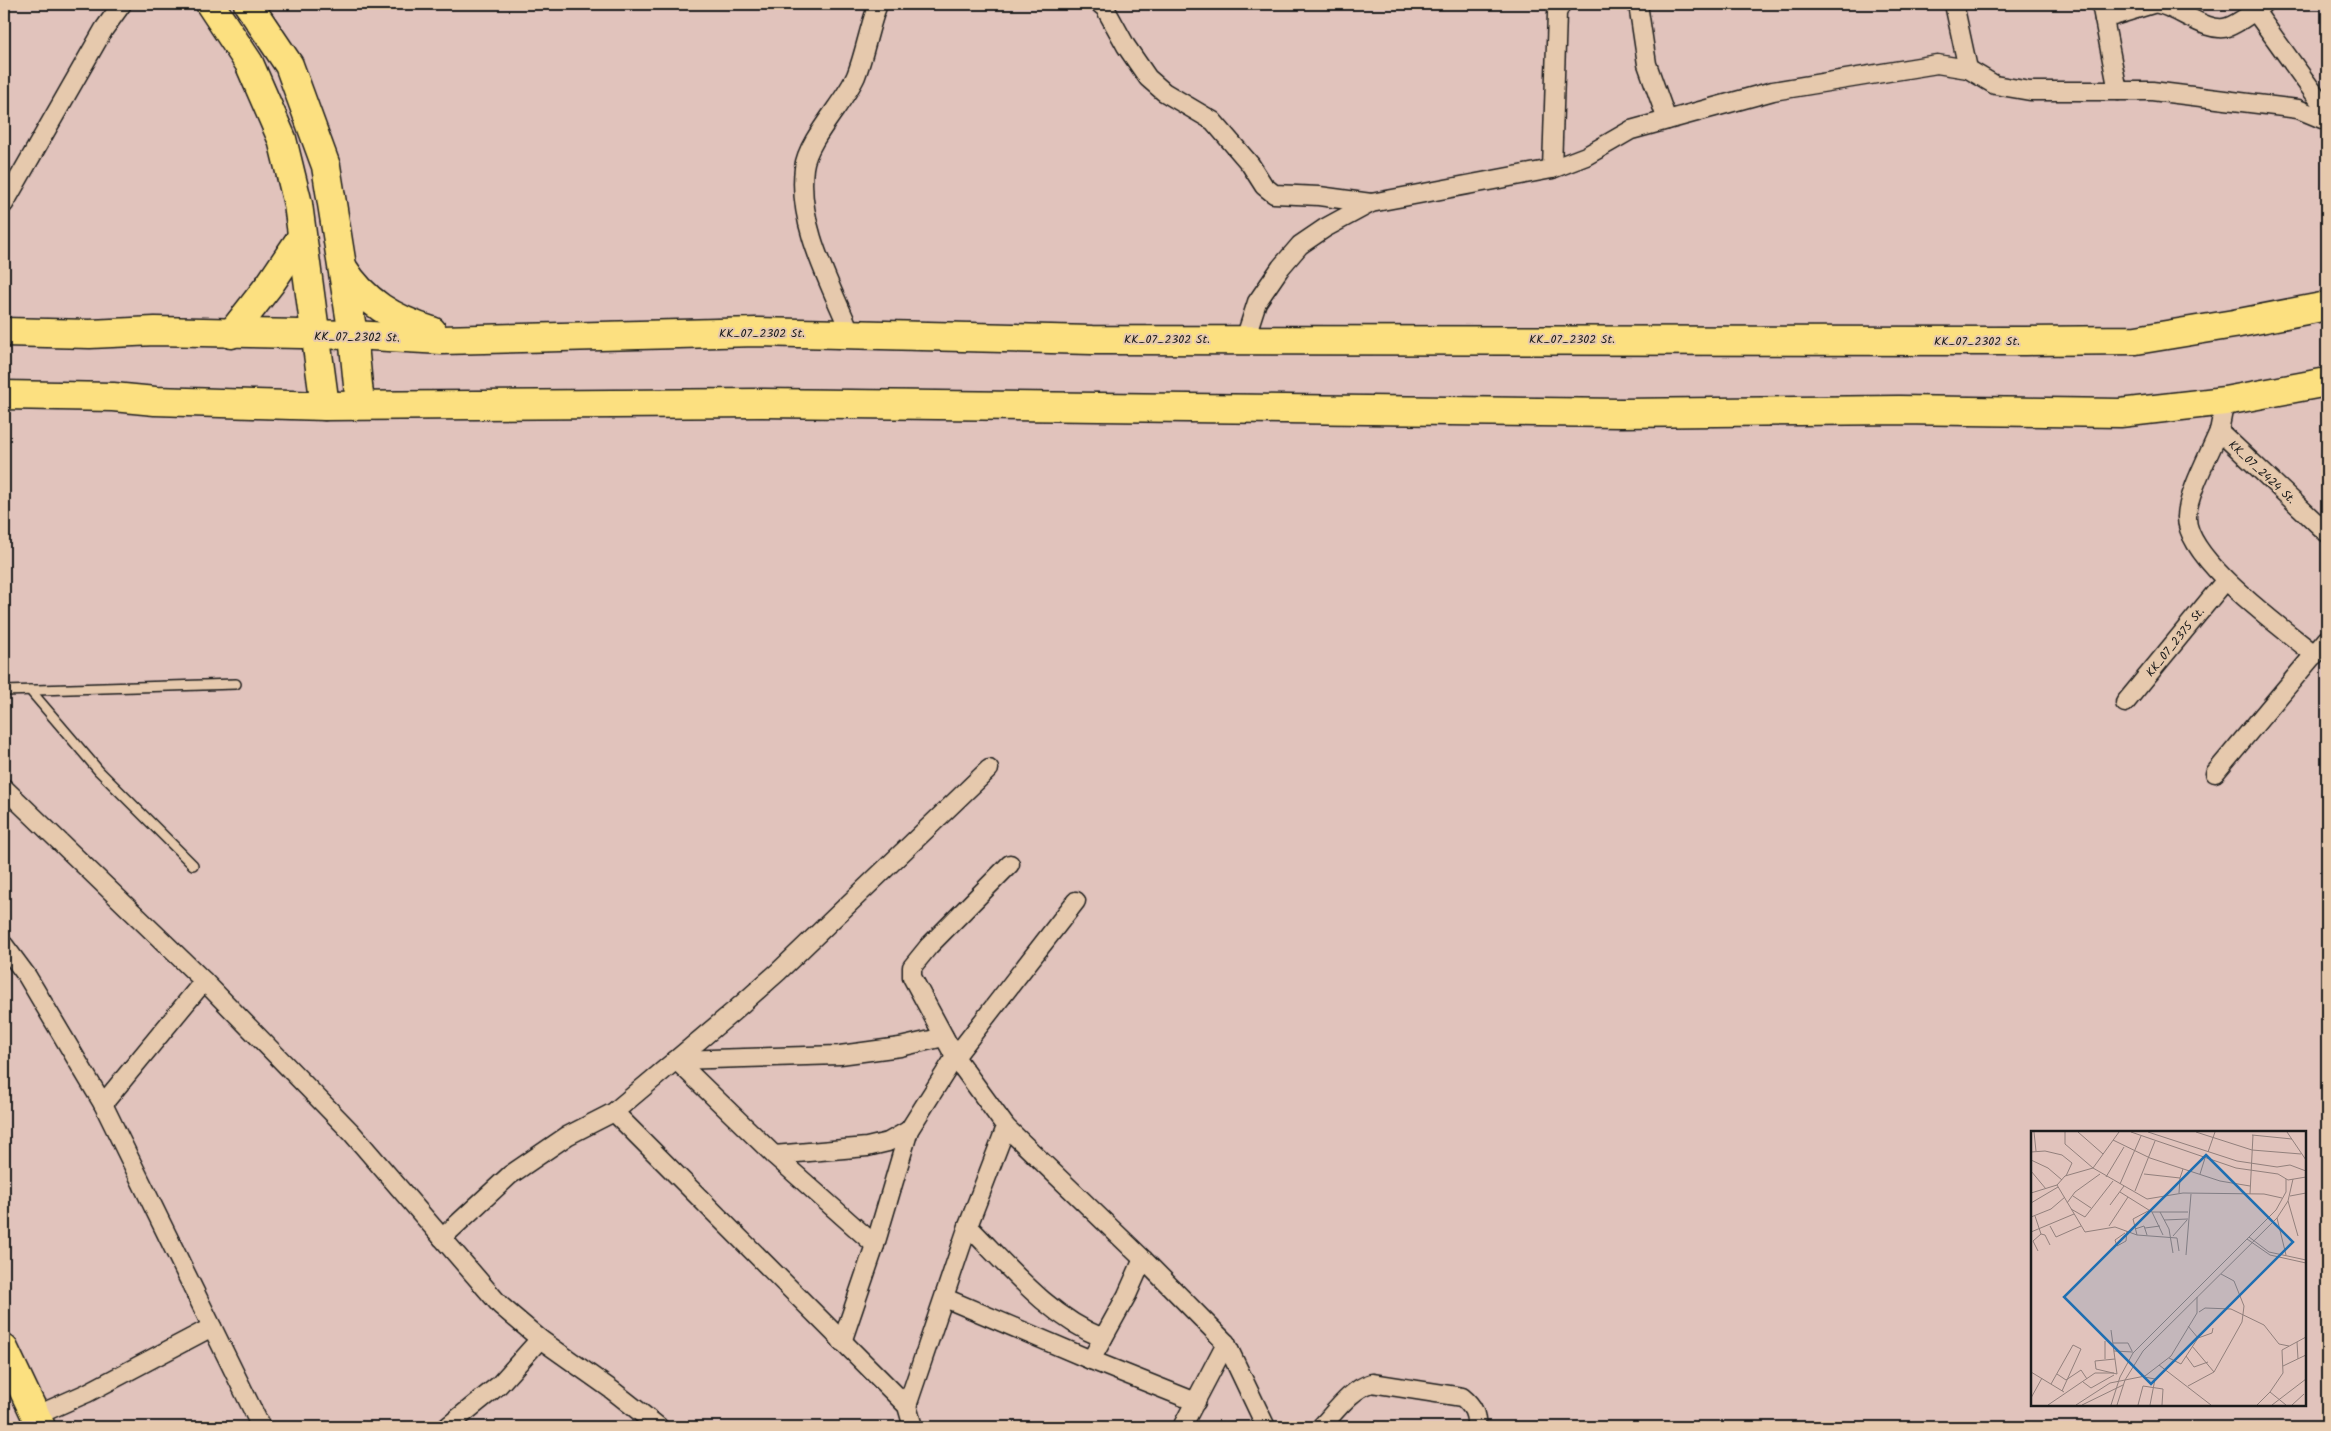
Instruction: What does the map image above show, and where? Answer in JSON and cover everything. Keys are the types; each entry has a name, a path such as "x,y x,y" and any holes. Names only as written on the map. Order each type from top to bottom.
{"main road":[{"path":"210,4 249,63 275,119 298,204 301,238 325,406"},
{"path":"248,4 289,65 326,166 353,335 360,405"},
{"path":"231,334 270,284 301,238"},
{"path":"340,262 360,292 382,310 408,323 460,340"},
{"name":"KK_07_2302 St.","path":"4,332 90,334 155,331 316,336 353,335 460,340 757,332 1082,339 1868,342 2136,340 2327,306"},
{"path":"4,395 113,397 155,401 325,406 762,403 1621,413 1899,410 2120,413 2224,400 2327,382"},
{"path":"4,1349 38,1421"}],"street":[{"path":"4,204 104,29 122,4"},
{"path":"851,334 818,252 803,203 804,166 815,141 856,76 878,4"},
{"path":"1100,4 1148,78 1164,92 1213,121 1250,164 1264,186 1274,194 1319,196 1371,203"},
{"path":"1552,169 1557,13 1561,4"},
{"path":"1638,4 1647,64 1666,120"},
{"path":"1954,4 1968,69"},
{"path":"2118,91 2102,11 2153,4"},
{"path":"2158,4 2170,6 2207,26 2226,28 2259,7 2327,112"},
{"path":"1245,339 1257,302 1281,267 1300,245 1325,228 1371,203 1552,169 1586,156 1631,130 1773,91 1937,64 1968,69 1995,85 2030,91 2152,91 2298,109 2327,121"},
{"name":"KK_07_2424 St.","path":"2224,400 2220,432 2327,533"},
{"path":"2220,432 2204,466 2187,517 2189,532 2225,581 2314,654"},
{"name":"KK_07_2375 St.","path":"2125,703 2225,581"},
{"path":"2215,773 2327,638"},
{"path":"442,1238 510,1175 567,1136 614,1112 676,1060 778,972 989,769"},
{"path":"4,788 204,981 352,1132 500,1305 540,1339 659,1427"},
{"path":"1010,864 929,946 912,968 915,986 955,1057 1006,1127 1144,1259 1226,1343 1266,1427"},
{"path":"842,1342 875,1244 909,1130 955,1057 1076,901"},
{"path":"4,945 27,976 103,1104 261,1427"},
{"path":"103,1104 204,981"},
{"path":"676,1060 840,1055 900,1047 944,1037"},
{"path":"676,1060 774,1155 875,1244"},
{"path":"614,1112 907,1406 913,1427"},
{"path":"907,1406 968,1226 1006,1127"},
{"path":"774,1155 867,1147 888,1142 909,1130"},
{"path":"968,1226 1049,1307 1080,1329 1103,1338"},
{"path":"1091,1360 1127,1295 1144,1259"},
{"path":"945,1298 1196,1402"},
{"path":"38,1421 212,1327"},
{"path":"447,1427 499,1386 540,1339"},
{"path":"1182,1427 1226,1343"},
{"path":"1321,1427 1362,1386 1372,1383 1462,1397 1472,1405 1477,1418 1476,1427"}],"lane":[{"path":"4,691 236,684"},
{"path":"30,690 99,771 193,865"}]}
